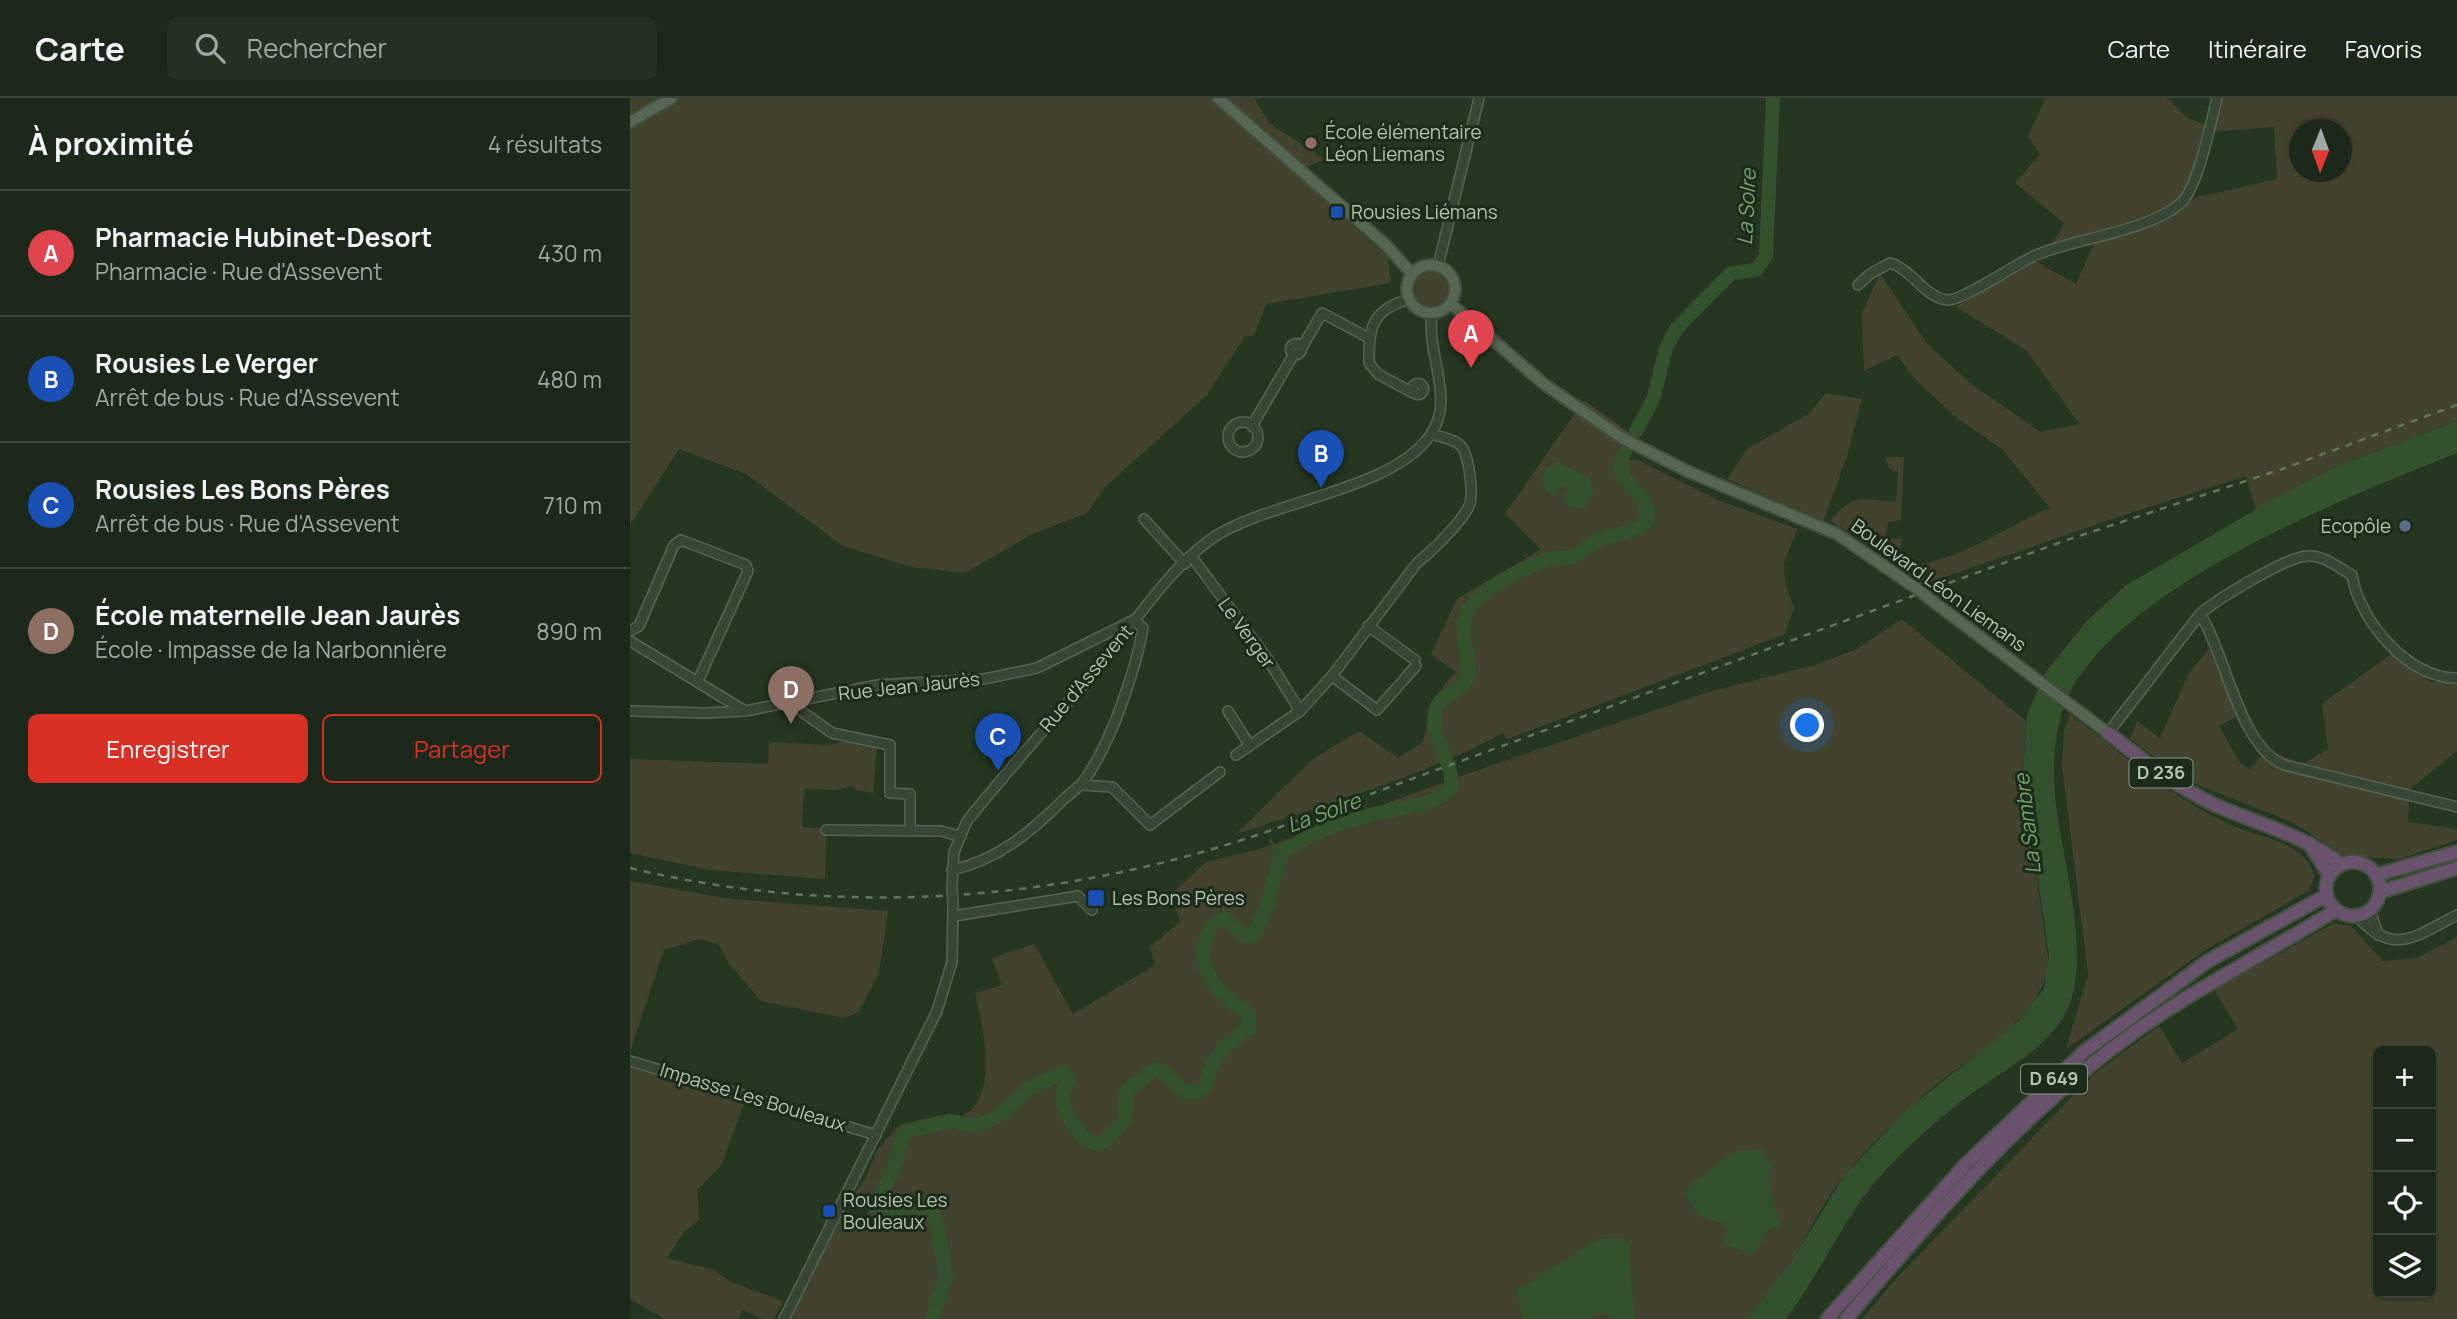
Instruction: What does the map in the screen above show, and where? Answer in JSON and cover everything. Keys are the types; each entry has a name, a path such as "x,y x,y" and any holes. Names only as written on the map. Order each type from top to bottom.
{"highway":[{"name":"Boulevard Léon Liemans","path":"2108,733 2164,775 2218,806 2308,843"},
{"name":"D 236","path":"2308,843 2341,864"},
{"path":"2308,843 2329,875 2327,895 2336,910 2356,915 2370,909 2380,892 2457,868"},
{"path":"2376,875 2457,852"},
{"path":"2329,875 2341,864 2364,864 2376,875 2380,892"},
{"name":"D 649","path":"1827,1319 1966,1164 2085,1051 2208,961 2327,895"},
{"name":"D 649","path":"1846,1319 1976,1172 2060,1091 2170,1008 2336,910"}],"main road":[{"path":"630,122 672,98"},
{"path":"1218,98 1386,245 1412,274"},
{"path":"1423,266 1438,266 1448,272 1454,283 1455,293 1451,304 1432,314 1417,309 1409,299 1407,285 1412,274 1423,266"},
{"name":"Boulevard Léon Liemans","path":"1451,304 1544,384 1622,438 1689,472 1837,534 1916,588 2108,733"}],"street":[{"path":"1438,266 1479,98"},
{"path":"1858,285 1870,274 1890,263 1899,266 1939,299 1955,300 2036,255 2131,227 2180,204 2187,196 2217,98"},
{"path":"1409,299 1394,303 1380,313 1370,328 1369,338 1371,369 1413,393"},
{"path":"1252,426 1322,313 1369,338"},
{"path":"1236,755 1300,711 1332,676 1417,563 1430,552 1469,506 1472,489 1464,450 1460,444 1431,434 1440,411 1441,393 1429,338 1432,314"},
{"name":"Rue d'Assevent","path":"784,1319 940,1003 952,962 954,916 951,870 959,836 978,807 1095,671 1134,620 1185,564 1218,535 1394,465 1412,454 1431,434"},
{"path":"1144,519 1185,564"},
{"path":"698,681 748,571 746,565 681,540 674,545 634,629 631,642 746,710"},
{"path":"2108,733 2200,614 2216,601 2291,560 2315,556 2352,575 2355,593 2399,653 2426,672 2457,678"},
{"name":"Le Verger","path":"1192,557 1267,658 1300,711"},
{"path":"2200,614 2215,643 2250,731 2262,751 2272,759 2284,765 2457,807"},
{"path":"951,870 978,863 1009,847 1081,785 1109,731 1140,644 1143,628 1134,620"},
{"name":"Rue Jean Jaurès","path":"630,711 705,713 746,710 878,685 984,679 1023,672 1037,668 1134,620"},
{"path":"1332,676 1377,710 1415,663 1368,626"},
{"path":"790,703 832,733 890,745 890,793 910,794 910,831"},
{"path":"1228,711 1250,746"},
{"path":"1081,785 1112,787 1150,825 1220,772"},
{"path":"826,830 941,831 959,836"},
{"path":"954,916 1078,896 1092,910"},
{"path":"2370,909 2378,936"},
{"path":"2356,915 2378,936 2387,940 2409,940 2457,915"},
{"name":"Impasse Les Bouleaux","path":"630,1061 876,1135"}],"shaded area":[{"path":"630,98 1254,98 1269,123 1325,159 1294,173 1388,257 1391,283 1266,304 1254,336 1245,336 1207,395 1105,487 1087,513 1032,534 965,573 911,567 843,546 746,474 679,449 630,525"},
{"path":"2046,98 2167,98 2188,118 2206,125 2193,198 2277,179 2274,127 2212,132 2220,98 2457,98 2457,421 2350,461 2256,510 2246,476 1925,584 1880,551 1830,521 1854,501 1867,499 1896,502 1898,472 1889,469 1886,457 1904,457 1901,520 1888,522 1886,538 1902,539 1899,559 1911,566 1966,550 2050,508 2002,449 1957,418 1916,380 1897,355 1864,371 1862,313 1880,273 1928,345 1974,386 2041,432 2080,424 2026,350 1956,307 1995,278 2033,260 2076,284 2096,240 2052,245 2064,223 2015,183 2040,154 2028,136"},
{"path":"1431,272 1443,277 1448,289 1443,301 1431,306 1419,301 1414,289 1419,277"},
{"path":"1826,393 1862,399 1847,456 1823,522 1727,479 1748,448 1809,414"},
{"path":"1584,400 1631,434 1617,461 1636,459 1718,500 1797,529 1784,563 1785,582 1794,608 1785,634 1508,739 1503,733 1439,763 1372,789 1236,834 1314,758 1359,731 1398,758 1423,742 1434,704 1443,687 1456,672 1431,654 1457,599 1541,549 1505,514"},
{"path":"2457,421 2457,453 2303,518 2247,547 2192,578 2143,612 2103,648 2073,687 2066,701 2056,744 2056,805 2076,936 2077,963 2068,1008 2060,1023 2036,1048 1964,1099 1886,1169 1854,1211 1786,1319 1748,1319 1790,1264 1845,1174 1908,1109 2019,1021 2044,988 2049,956 2023,775 2027,715 2045,673 2087,621 2125,586 2289,490 2350,461"},
{"path":"1558,462 1589,477 1593,491 1588,504 1580,508 1569,507 1561,498 1569,490 1563,485 1554,495 1546,490 1542,480 1546,468"},
{"path":"1902,619 2026,721 2023,775 2049,966 2041,989 2028,1009 2012,1026 1936,1085 1854,1163 1821,1209 1777,1286 1748,1319 790,1319 842,1216 863,1224 871,1207 852,1197 865,1179 877,1150 899,1125 941,1115 956,1118 970,1110 979,1098 986,1063 975,993 1002,985 992,958 1034,944 1073,1014 1155,965 1150,947 1181,921 1169,896 1206,862 1260,849 1495,764 1712,691 1818,664 1857,649"},
{"path":"2211,646 2240,715 2219,726 2241,764 2250,769 2267,750 2303,764 2328,749 2322,704 2394,652 2431,682 2457,682 2457,751 2410,789 2408,822 2457,829 2457,840 2400,859 2345,856 2292,822 2188,781 2130,739 2137,721 2160,738 2188,675"},
{"path":"2070,714 2188,802 2231,825 2291,848 2309,864 2315,876 2308,891 2204,951 2066,1049 2088,974 2062,765 2064,732"},
{"path":"850,740 877,746 873,793 855,790 853,786 835,790 804,789 802,827 819,828 826,833 825,879 710,870 630,853 630,759 768,764 769,742 830,745"},
{"path":"630,881 730,899 888,911 879,973 859,1012 844,1018 761,1001 730,965 718,944 699,939 664,950 630,1052"},
{"path":"2334,923 2351,926 2383,961 2417,958 2457,937 2457,1319 1862,1319 1894,1281 2095,1073 2159,1026 2182,1063 2238,1029 2214,990"},
{"path":"630,1067 744,1104 721,1166 697,1190 699,1220 683,1233 667,1258 714,1270 731,1282 783,1301 774,1319 763,1319 743,1310 738,1319 665,1319 630,1299"},
{"path":"1762,1149 1771,1166 1768,1180 1780,1227 1776,1229 1773,1226 1751,1253 1727,1246 1724,1239 1728,1231 1724,1224 1701,1217 1684,1195 1696,1180 1734,1152"},
{"path":"1623,1238 1629,1246 1634,1319 1610,1319 1608,1314 1594,1314 1591,1319 1523,1319 1517,1290 1598,1239"}],"waterway":[{"name":"La Solre","path":"1636,431 1653,400 1666,348 1677,328 1731,273 1756,270 1766,256 1773,98"},
{"name":"La Solre","path":"932,1319 946,1276 937,1224 929,1211 922,1207 885,1209 874,1206 894,1169 901,1140 907,1131 949,1121 977,1126 999,1116 1028,1089 1063,1072 1069,1078 1063,1096 1071,1122 1083,1136 1097,1144 1105,1141 1125,1120 1126,1092 1153,1070 1161,1070 1185,1092 1194,1092 1205,1087 1215,1059 1248,1028 1249,1022 1248,1014 1221,992 1206,969 1203,954 1210,926 1224,918 1245,936 1253,936 1268,903 1280,855 1286,850 1336,826 1377,813 1431,801 1450,790 1450,771 1434,722 1437,706 1467,678 1464,632 1466,615 1471,606 1490,589 1528,567 1549,559 1570,557 1603,538 1632,530 1648,521 1645,501 1623,474 1621,468 1625,453"},
{"path":"1270,840 1280,855"}],"railway":[{"path":"630,868 710,884 790,894 871,897 952,895 1033,887 1112,874 1191,855 1269,831 2064,541 2285,468 2457,405"}],"place":[{"name":"École élémentaire Léon Liemans","path":"1311,143"},
{"name":"Rousies Liémans","path":"1337,212"},
{"name":"Pharmacie Hubinet-Desort","path":"1471,368"},
{"name":"Rousies Le Verger","path":"1321,488"},
{"name":"Ecopôle","path":"2405,526"},
{"name":"École maternelle Jean Jaurès","path":"791,724"},
{"name":"Rousies Les Bons Pères","path":"998,771"},
{"name":"Les Bons Pères","path":"1096,898"},
{"name":"Rousies Les Bouleaux","path":"829,1211"}],"water label":[{"name":"La Sambre","path":"2028,824"}]}
